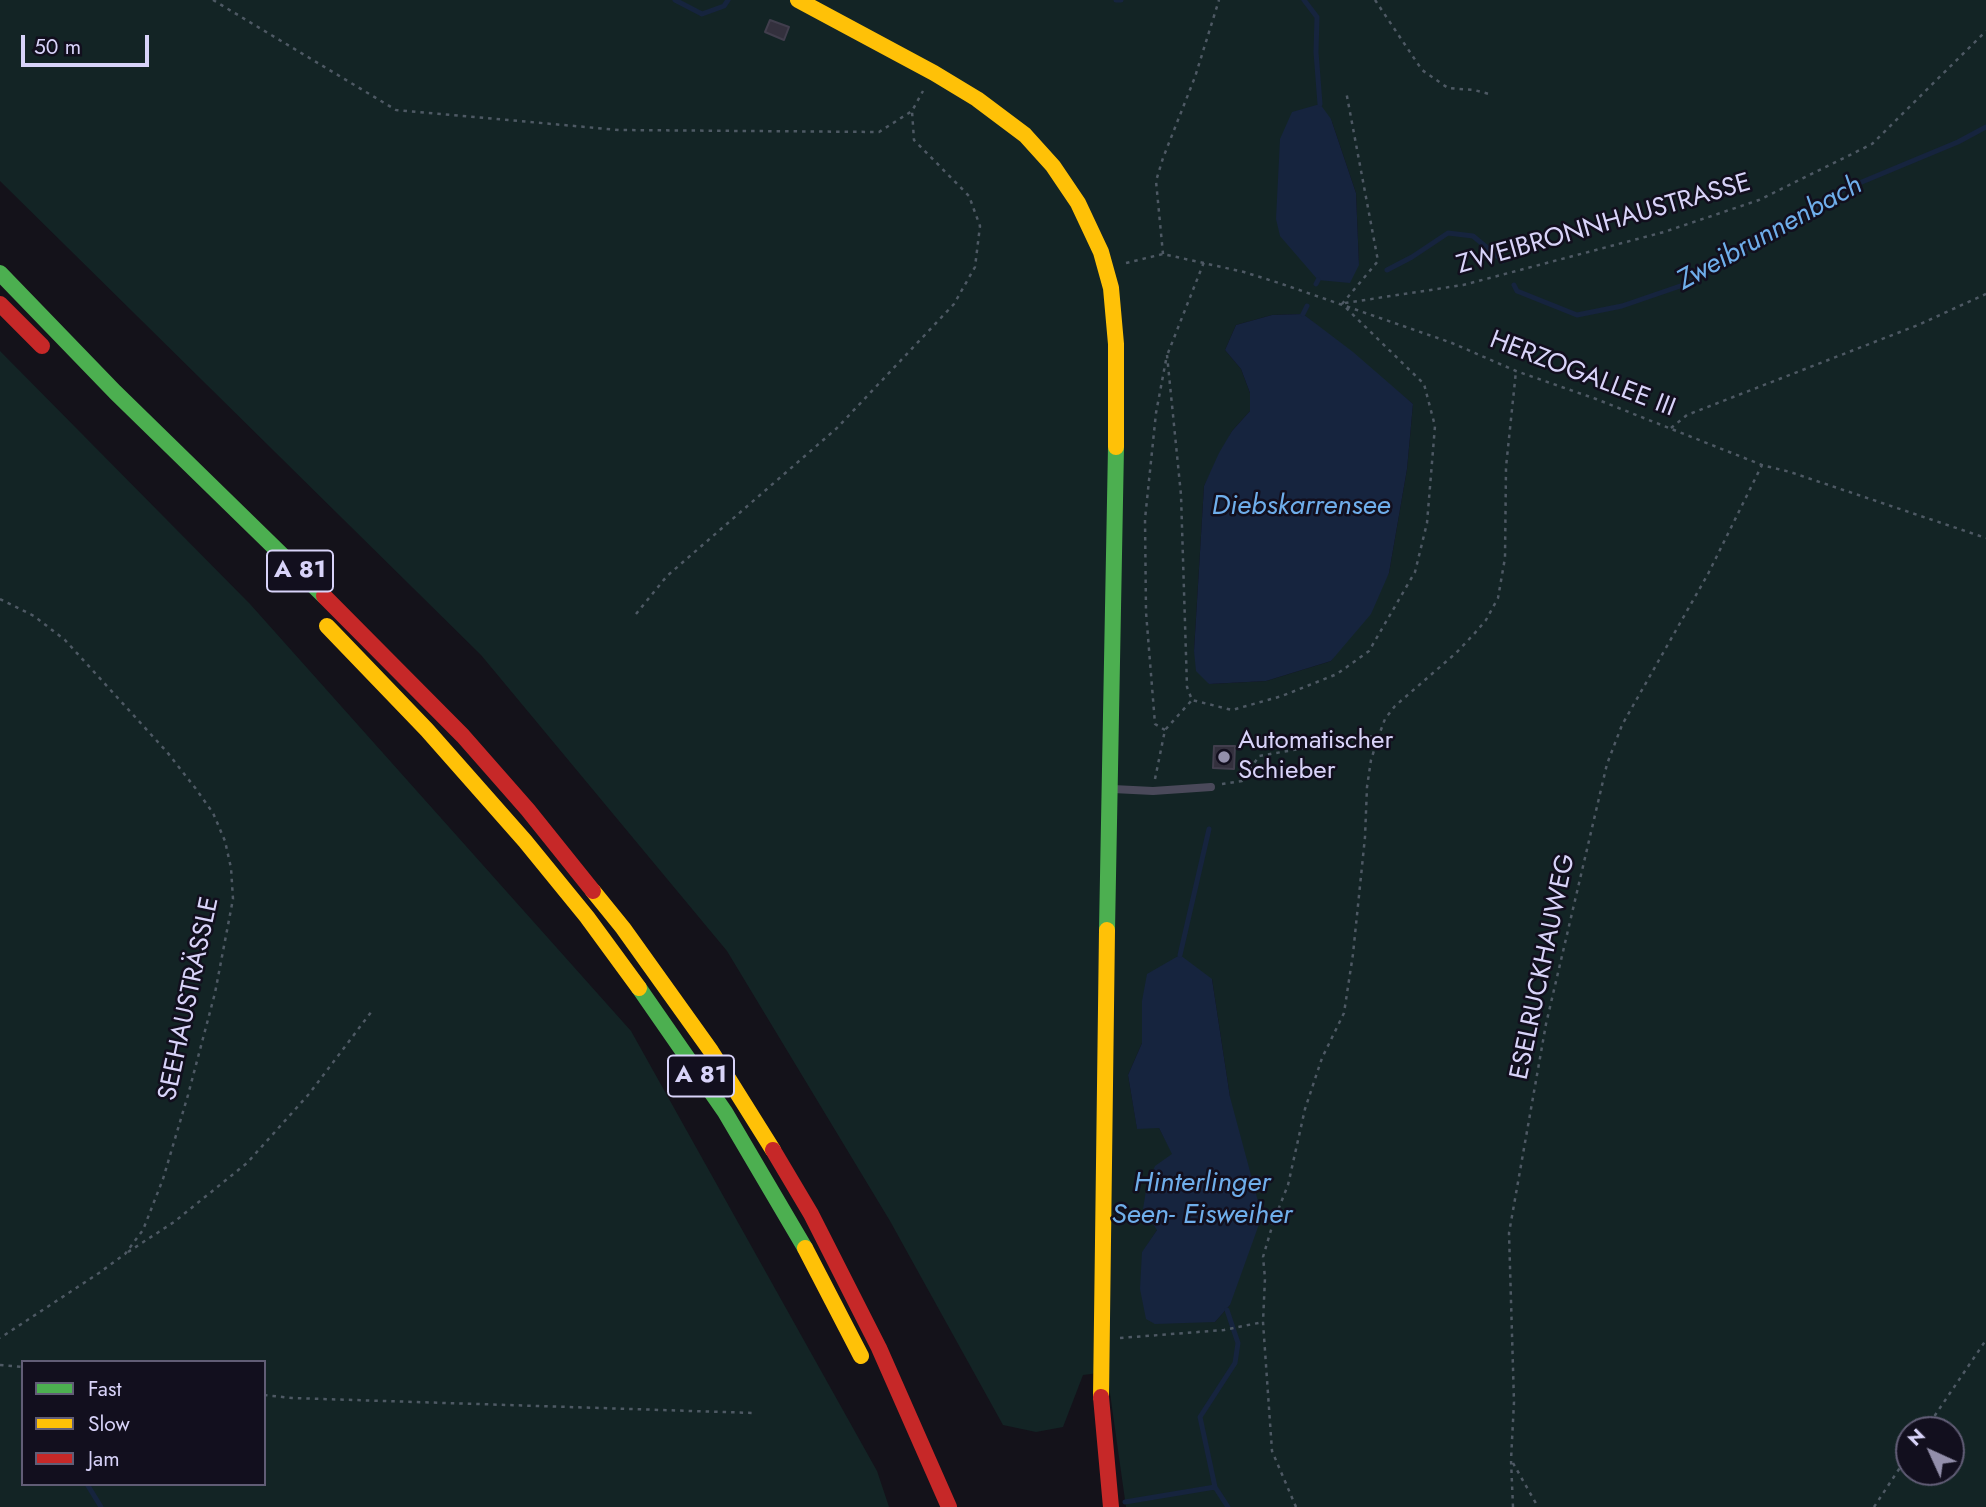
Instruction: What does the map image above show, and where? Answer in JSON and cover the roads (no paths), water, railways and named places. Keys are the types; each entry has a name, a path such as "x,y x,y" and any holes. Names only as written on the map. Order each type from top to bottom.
{"main road":[{"path":"798,0 934,73 993,110 1039,150 1068,185 1094,234 1114,306 1117,366 1100,1339 1101,1409 1111,1507"},
{"name":"A 81","path":"0,273 115,392 386,656 463,736 528,810 623,928 711,1051 811,1214 879,1348 949,1507"},
{"path":"0,304 51,355"},
{"name":"A 81","path":"314,613 427,730 518,833 587,917 654,1007 774,1193 819,1273 867,1368"}],"lane":[{"path":"1109,789 1211,787"}],"water":[{"path":"1320,104 1331,119 1356,193 1359,265 1350,283 1318,280 1280,236 1276,219 1280,139 1292,112"},
{"name":"Diebskarrensee","path":"1303,314 1353,352 1413,404 1407,469 1389,573 1371,614 1331,661 1266,681 1209,684 1196,671 1194,651 1204,486 1232,431 1250,411 1250,393 1241,369 1225,350 1236,325 1272,315"},
{"name":"Hinterlinger Seen- Eisweiher","path":"1180,955 1212,979 1230,1097 1262,1216 1230,1305 1215,1322 1155,1324 1146,1319 1140,1289 1142,1252 1157,1230 1143,1209 1147,1184 1155,1166 1172,1154 1159,1128 1137,1129 1128,1075 1142,1043 1142,1001 1147,974"}],"waterway":[{"path":"675,0 702,14 724,6 728,0"},
{"path":"1116,0 1121,0"},
{"path":"1304,0 1317,17 1316,52 1320,104"},
{"name":"Zweibrunnenbach","path":"1514,285 1517,291 1577,315 1622,306 1689,283 1845,189 1958,142 1986,127"},
{"name":"Zweibrunnenbach","path":"1387,270 1448,233 1473,236 1503,261"},
{"path":"1316,284 1318,280"},
{"path":"1303,314 1307,306"},
{"path":"1180,955 1209,829"},
{"path":"1227,1310 1238,1343 1235,1363 1200,1417 1215,1487 1228,1507"},
{"path":"88,1486 101,1507"},
{"path":"1125,1502 1215,1487"}],"place":[{"name":"Automatischer Schieber","path":"1224,757"}]}
